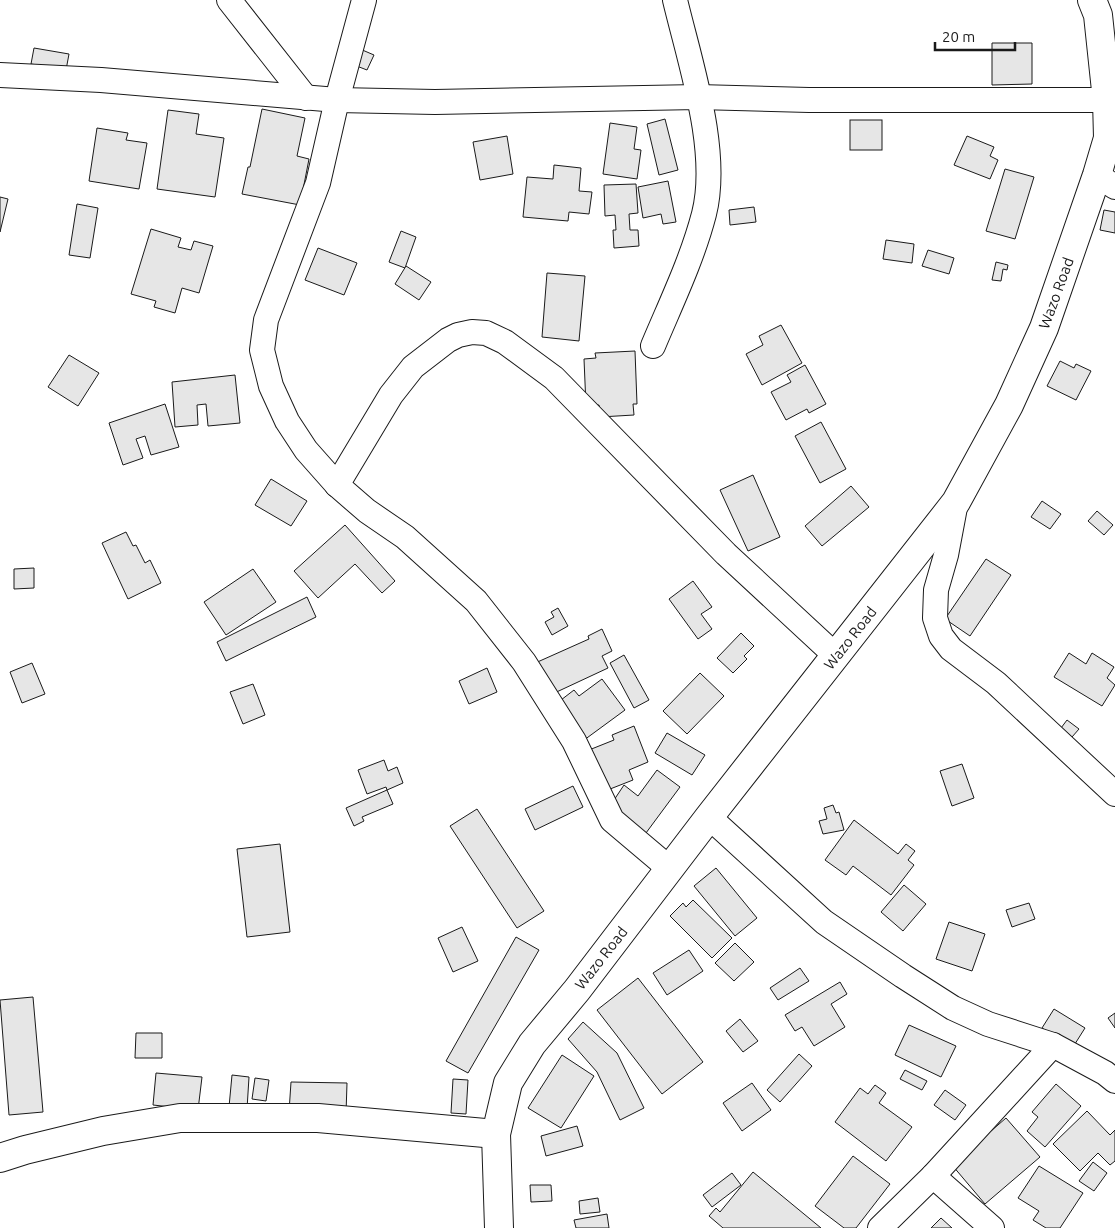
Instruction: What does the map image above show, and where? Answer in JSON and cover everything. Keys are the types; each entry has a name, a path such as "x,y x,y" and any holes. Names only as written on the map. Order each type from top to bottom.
{"main road":[{"name":"Wazo Road","path":"499,1228 496,1134 508,1082 532,1044 577,990 709,817 956,502 1009,405 1044,328 1106,181 1111,100 1098,15 1092,0"},
{"path":"0,1158 103,1131 180,1118 318,1118 496,1134"}],"street":[{"path":"230,0 306,98"},
{"path":"364,0 337,100 318,183 266,320 262,350 271,386 287,421 306,450 337,485 367,510 405,537 476,602 524,662 574,741 612,820 670,869"},
{"path":"653,346 690,257 704,213 708,173 705,128 674,0"},
{"path":"0,74 101,80 337,100 435,102 698,97 809,100 1111,100"},
{"path":"337,485 391,395 413,367 448,340 458,335 472,332 486,333 505,342 554,378 726,554 836,656"},
{"path":"956,502 946,555 936,590 935,618 941,636 951,649 996,684 1115,794"},
{"path":"709,817 824,922 902,976 953,1008 988,1024 1053,1045 1105,1073 1115,1081"},
{"path":"880,1228 933,1176 1053,1045"},
{"path":"933,1176 992,1228"}],"building":[{"path":"992,43 1032,43 1032,84 992,85"},
{"path":"34,48 69,54 66,70 31,64"},
{"path":"360,49 374,55 367,70 354,65"},
{"path":"262,109 305,118 297,156 309,159 300,205 242,194 248,167 250,167"},
{"path":"168,110 199,114 196,134 224,138 215,197 157,189"},
{"path":"665,119 678,170 659,175 647,124"},
{"path":"850,120 882,120 882,150 850,150"},
{"path":"610,123 637,127 634,149 641,150 637,179 603,174"},
{"path":"97,128 128,133 126,140 147,143 139,189 89,181"},
{"path":"507,136 513,174 480,180 473,142"},
{"path":"967,136 994,147 990,156 998,160 990,179 954,165"},
{"path":"554,165 581,168 579,191 592,192 589,214 569,212 568,221 523,217 527,177 553,179"},
{"path":"1005,169 1034,177 1015,239 986,231"},
{"path":"668,181 676,222 663,224 661,214 643,218 638,187"},
{"path":"636,184 638,213 629,214 630,230 638,230 639,246 614,248 613,230 616,230 615,215 605,216 604,185"},
{"path":"0,197 8,199 0,232"},
{"path":"77,204 98,208 90,258 69,255"},
{"path":"754,207 756,222 730,225 729,210"},
{"path":"1104,210 1115,212 1115,233 1100,230"},
{"path":"151,229 181,238 178,247 191,250 194,241 213,246 199,293 182,288 175,313 154,307 156,301 131,294"},
{"path":"401,231 416,237 405,268 389,262"},
{"path":"886,240 914,244 912,263 883,259"},
{"path":"318,248 357,263 344,295 305,280"},
{"path":"928,250 954,258 949,274 922,266"},
{"path":"996,262 1008,265 1007,270 1003,269 1001,281 992,280"},
{"path":"406,266 431,282 419,300 395,284"},
{"path":"547,273 585,276 579,341 542,337"},
{"path":"781,325 802,363 762,385 746,354 763,345 759,336"},
{"path":"635,351 637,404 633,404 634,415 600,417 599,405 586,406 584,359 596,358 595,353"},
{"path":"69,355 99,373 78,406 48,387"},
{"path":"1060,361 1074,368 1076,364 1091,371 1076,400 1047,386"},
{"path":"805,365 826,404 809,413 807,409 786,420 771,392 791,382 787,375"},
{"path":"235,375 240,423 208,426 206,404 197,405 198,425 175,427 172,382"},
{"path":"165,404 179,447 151,455 145,436 136,439 143,458 123,465 109,423"},
{"path":"821,422 846,469 820,483 795,436"},
{"path":"753,475 780,537 748,551 720,490"},
{"path":"271,479 307,501 291,526 255,505"},
{"path":"851,486 869,507 822,546 805,526"},
{"path":"1042,501 1061,514 1050,529 1031,517"},
{"path":"1097,511 1113,525 1104,535 1088,521"},
{"path":"345,525 395,581 382,593 355,564 318,598 294,571"},
{"path":"126,532 133,546 136,545 145,563 150,560 161,583 128,599 102,543"},
{"path":"986,559 1011,575 970,636 945,619"},
{"path":"34,568 34,588 14,589 14,569"},
{"path":"253,569 276,602 226,635 204,602"},
{"path":"693,581 712,607 701,614 712,629 698,639 669,599"},
{"path":"307,597 316,617 226,661 217,642"},
{"path":"558,608 568,626 552,635 545,622 554,617 551,612"},
{"path":"602,629 612,651 602,656 608,668 548,696 533,664 589,639 588,636"},
{"path":"741,633 754,646 744,656 747,659 733,673 717,658"},
{"path":"1069,653 1086,664 1092,653 1114,667 1107,678 1115,685 1102,706 1054,677"},
{"path":"624,655 649,700 634,708 610,663"},
{"path":"32,663 45,694 22,703 10,672"},
{"path":"487,668 497,692 469,704 459,681"},
{"path":"700,673 724,696 687,734 663,711"},
{"path":"602,679 625,710 580,743 561,700 574,690 579,696"},
{"path":"253,684 265,715 243,724 230,692"},
{"path":"1067,720 1079,729 1072,737 1061,728"},
{"path":"634,726 648,762 629,770 633,780 605,791 589,750 614,740 612,735"},
{"path":"667,733 705,755 692,775 655,753"},
{"path":"384,760 388,771 397,767 403,783 387,790 386,787 367,794 358,770"},
{"path":"962,764 974,798 952,806 940,771"},
{"path":"657,770 680,787 643,837 610,806 624,785 638,796"},
{"path":"573,786 583,807 535,830 525,809"},
{"path":"387,790 393,804 362,817 364,821 354,826 346,808"},
{"path":"833,805 836,813 839,812 844,830 823,834 819,821 827,819 824,808"},
{"path":"477,809 544,911 517,928 450,826"},
{"path":"854,820 898,854 906,844 915,851 908,860 914,865 891,895 853,866 846,875 825,860"},
{"path":"280,844 290,932 247,937 237,849"},
{"path":"716,868 757,918 735,936 694,886"},
{"path":"904,885 926,904 903,931 881,912"},
{"path":"693,900 732,938 712,958 670,916 683,903 686,907"},
{"path":"1029,903 1035,919 1012,927 1006,910"},
{"path":"949,922 985,934 972,971 936,959"},
{"path":"462,927 478,961 453,972 438,938"},
{"path":"516,937 539,950 468,1073 446,1061"},
{"path":"735,943 754,962 734,981 715,963"},
{"path":"689,950 703,971 667,995 653,973"},
{"path":"800,968 809,981 778,1000 770,988"},
{"path":"638,978 703,1062 662,1094 597,1010"},
{"path":"840,982 847,994 831,1004 845,1027 814,1046 802,1027 795,1031 785,1015"},
{"path":"33,997 43,1112 9,1115 0,1000"},
{"path":"1054,1009 1085,1028 1073,1047 1042,1028"},
{"path":"1115,1013 1115,1028 1108,1018"},
{"path":"740,1019 758,1041 743,1052 726,1031"},
{"path":"583,1022 617,1053 644,1108 620,1120 597,1072 568,1039"},
{"path":"909,1025 956,1046 941,1077 895,1055"},
{"path":"136,1033 162,1033 162,1058 135,1058"},
{"path":"799,1054 812,1066 780,1102 767,1090"},
{"path":"562,1055 594,1076 561,1128 528,1108"},
{"path":"905,1070 927,1081 922,1090 900,1079"},
{"path":"156,1073 202,1077 198,1110 153,1105"},
{"path":"232,1075 249,1077 247,1109 229,1107"},
{"path":"255,1078 269,1080 266,1101 252,1099"},
{"path":"453,1079 468,1080 466,1114 451,1113"},
{"path":"291,1082 347,1083 346,1114 289,1112"},
{"path":"752,1083 771,1110 742,1131 723,1103"},
{"path":"1056,1084 1081,1106 1045,1147 1027,1131 1038,1117 1032,1112"},
{"path":"875,1085 886,1093 879,1103 912,1127 886,1161 835,1122 860,1088 868,1094"},
{"path":"945,1090 966,1105 955,1120 934,1105"},
{"path":"1087,1111 1110,1135 1115,1130 1115,1161 1110,1165 1098,1153 1080,1171 1053,1144"},
{"path":"1006,1118 1040,1157 985,1204 952,1165"},
{"path":"577,1126 583,1146 546,1156 541,1136"},
{"path":"853,1156 890,1184 856,1228 844,1228 815,1206"},
{"path":"1093,1162 1107,1173 1094,1191 1079,1181"},
{"path":"1039,1166 1083,1193 1060,1228 1046,1228 1033,1220 1039,1211 1018,1198"},
{"path":"753,1172 821,1228 723,1228 709,1216 716,1208 720,1212"},
{"path":"732,1173 741,1185 712,1207 703,1195"},
{"path":"530,1185 551,1185 552,1201 531,1202"},
{"path":"598,1198 600,1212 580,1214 579,1201"},
{"path":"607,1214 609,1228 576,1228 574,1220"},
{"path":"941,1218 952,1228 931,1228"}]}
